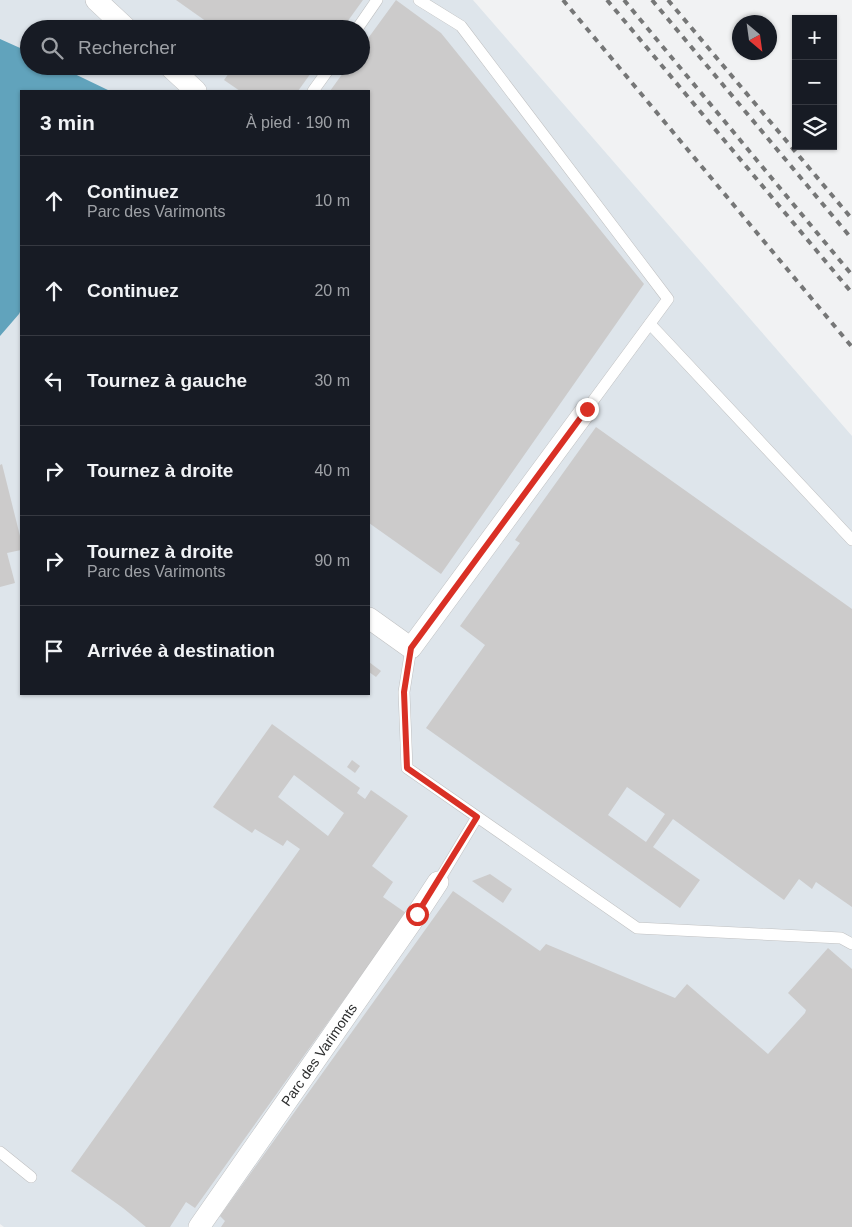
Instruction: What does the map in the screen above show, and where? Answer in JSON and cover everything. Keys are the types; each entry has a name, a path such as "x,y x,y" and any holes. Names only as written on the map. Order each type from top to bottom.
{"street":[{"path":"96,0 117,20"},
{"path":"179,75 195,90"},
{"path":"370,619 411,648 587,409"},
{"name":"Parc des Varimonts","path":"199,1227 438,882"}],"lane":[{"path":"364,20 378,0"},
{"path":"419,0 461,26 668,299 587,409"},
{"path":"314,90 325,75"},
{"path":"650,324 852,540"},
{"path":"411,648 404,692 407,768 637,928 841,938 852,944"},
{"path":"438,882 477,817"},
{"path":"0,1152 31,1177"}],"shaded area":[{"path":"0,0 473,0 852,436 852,1227 4,1227 0,1224"}],"water":[{"path":"0,39 20,48 20,75 77,75 108,90 20,90 20,312 0,336"}],"building":[{"path":"176,0 363,0 349,20 204,20"},
{"path":"396,0 441,33 644,284 441,574 370,524 370,90 331,90 342,75 370,75 370,36"},
{"path":"228,75 310,75 299,90 239,90 224,80"},
{"path":"596,427 852,609 852,907 816,882 812,889 799,879 784,900 673,819 653,847 700,880 680,908 426,728 485,645 460,626 520,543 515,540","holes":["627,787 665,814 646,842 608,815"]},
{"path":"2,464 20,536 20,550 7,553 15,583 0,587 0,465"},
{"path":"370,663 381,671 376,677 370,673"},
{"path":"272,724 360,788 357,793 365,799 371,790 408,816 372,866 393,882 383,897 406,913 195,1208 186,1202 170,1227 146,1227 71,1171 300,849 287,840 283,846 255,829 252,833 213,807","holes":["294,775 344,813 328,836 278,797"]},
{"path":"352,760 360,766 355,773 347,767"},
{"path":"490,874 512,889 503,903 472,881"},
{"path":"453,891 540,951 546,944 675,998 687,984 768,1054 806,1010 788,993 828,948 852,969 852,1227 221,1227 225,1221 220,1216"}],"railway":[{"path":"563,0 852,347"},
{"path":"607,0 852,293"},
{"path":"624,0 852,275"},
{"path":"652,0 852,239"},
{"path":"668,0 852,219"}],"route":[{"path":"417,914 477,817 407,768 404,692 411,648 587,409"}]}
